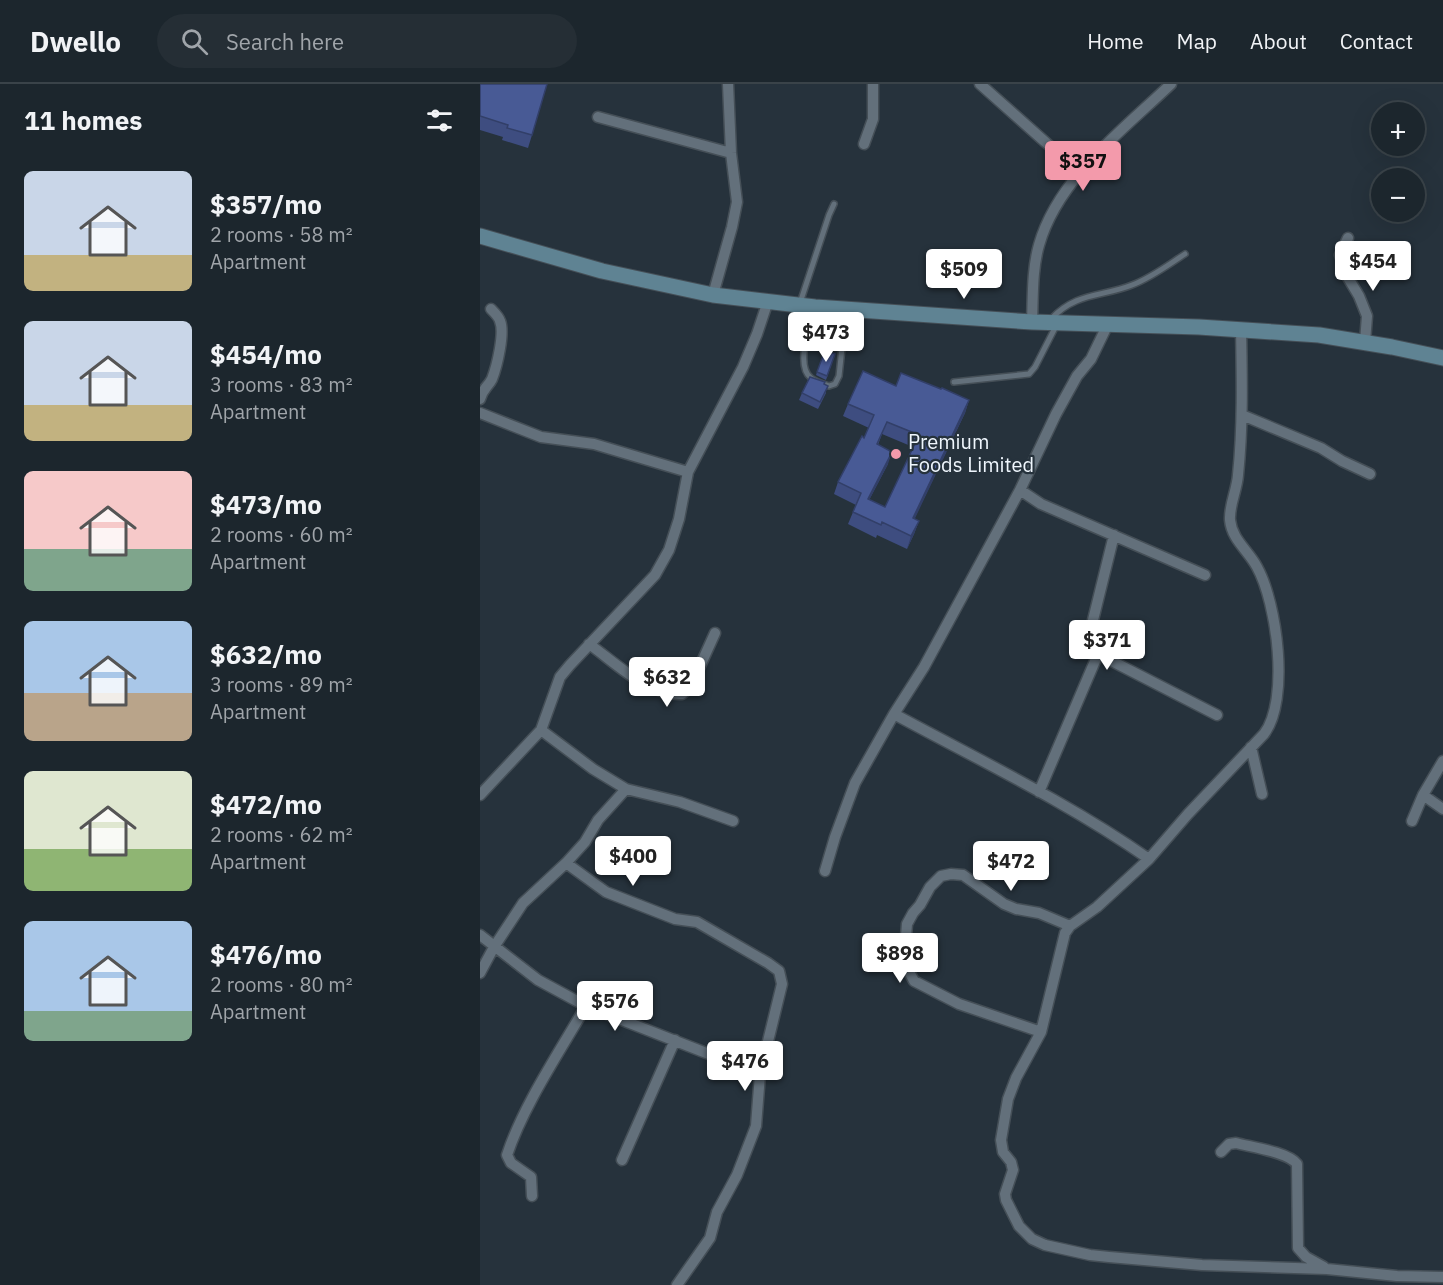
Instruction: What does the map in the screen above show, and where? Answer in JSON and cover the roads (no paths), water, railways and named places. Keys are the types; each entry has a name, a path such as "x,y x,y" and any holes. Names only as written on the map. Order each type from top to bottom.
{"main road":[{"path":"480,236 602,271 713,295 807,306 1032,322 1242,329 1319,335 1417,351 1443,358"}],"street":[{"path":"713,295 732,227 736,202 728,84"},
{"path":"864,144 873,119 873,84"},
{"path":"980,84 1080,172"},
{"path":"1032,322 1038,248 1045,226 1080,172 1171,84"},
{"path":"598,117 731,153"},
{"path":"1348,238 1340,255 1366,316 1365,342"},
{"path":"480,795 541,730 560,677 655,575 665,558 674,535 688,472 743,367 768,301"},
{"path":"480,399 483,388 490,383 493,376 501,345 500,321 491,309"},
{"path":"825,871 855,783 924,667 1020,490 1056,414 1077,376 1091,359 1108,324"},
{"path":"1242,329 1242,415 1238,478 1230,519 1238,543 1257,568 1274,625 1279,661 1272,720 1264,735 1149,859 1097,907 1070,926 1065,933 1041,1032 1016,1078 1008,1099 1001,1144 1013,1170 1005,1200 1019,1226 1032,1239 1046,1245 1090,1255 1202,1265 1327,1269 1396,1276 1443,1277"},
{"path":"480,413 541,438 594,444 688,472"},
{"path":"1242,415 1321,448 1370,474"},
{"path":"1020,490 1041,504 1205,575"},
{"path":"1114,535 1093,620 1092,639 1098,654 1217,715"},
{"path":"590,644 642,682 665,693 682,694 692,686 715,633"},
{"path":"1039,792 1098,654"},
{"path":"894,714 1039,792 1123,841 1149,859"},
{"path":"541,730 593,769 626,789 680,802 733,821"},
{"path":"1251,747 1262,794"},
{"path":"1412,821 1423,795 1443,761"},
{"path":"480,973 523,903 585,842 598,820 626,789"},
{"path":"1423,795 1443,808"},
{"path":"566,863 606,892 675,919 697,922 779,971 783,984 760,1074 756,1126 737,1175 717,1212 710,1238 677,1285"},
{"path":"1041,1032 959,1004 914,981 904,962 907,924 930,887 941,876 951,874 963,875 1004,904 1038,913 1070,926"},
{"path":"480,935 538,980 586,1006 760,1074"},
{"path":"532,1196 531,1177 511,1163 507,1155 511,1141 542,1081 586,1006"},
{"path":"622,1160 675,1040"},
{"path":"1221,1152 1229,1144 1236,1143 1279,1154 1296,1161 1298,1248 1306,1257 1327,1269"}],"lane":[{"path":"834,204 829,215 807,306 804,350 804,364 807,373 813,380 829,386 835,384 838,376 847,309"},
{"path":"954,382 1029,374 1035,367 1061,308 1085,296 1130,286 1146,279 1185,254"}],"place":[{"name":"Premium Foods Limited","path":"896,454"}]}
